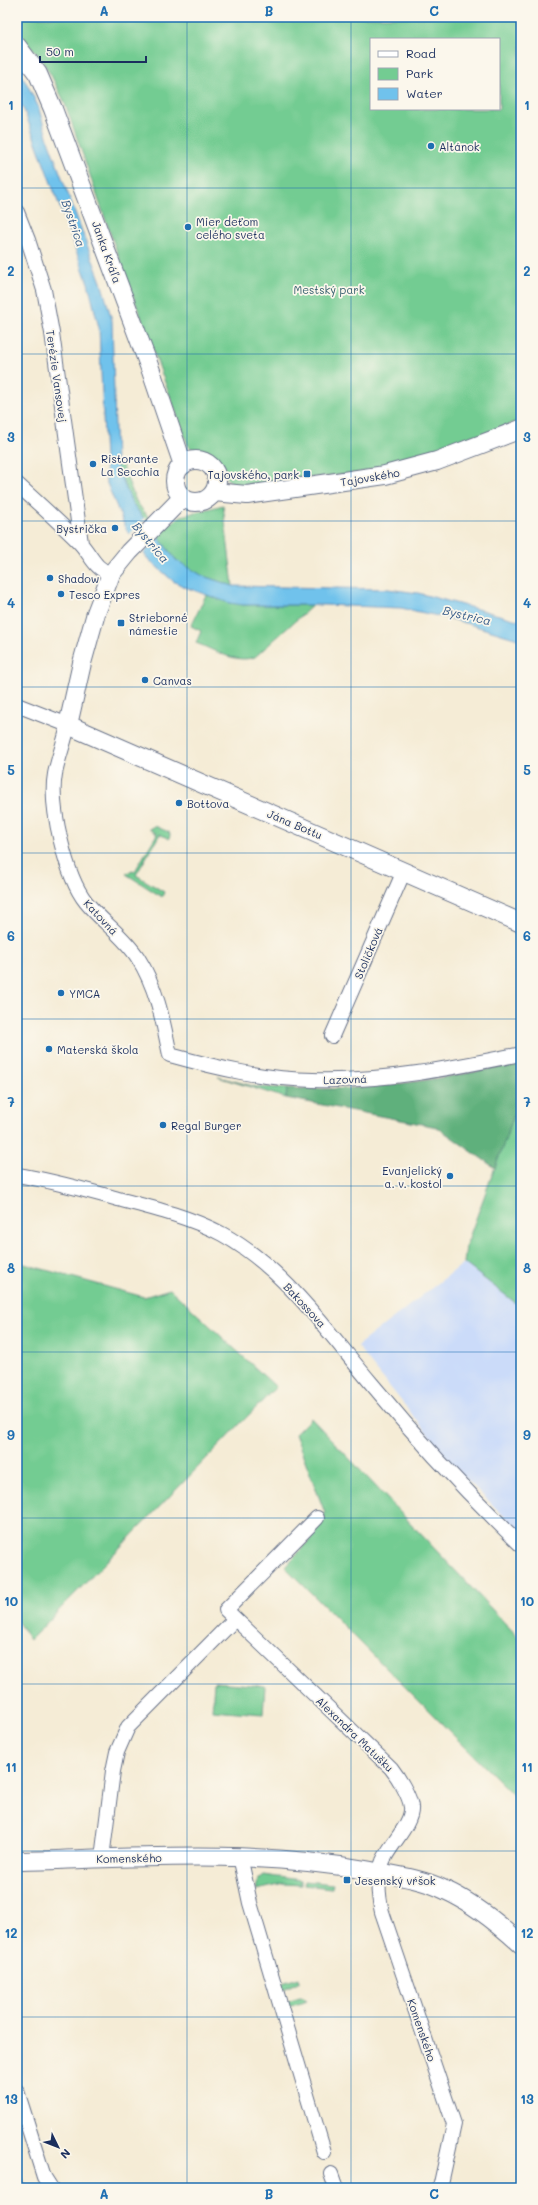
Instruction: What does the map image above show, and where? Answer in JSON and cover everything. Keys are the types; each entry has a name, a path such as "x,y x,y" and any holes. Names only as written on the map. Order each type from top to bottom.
{"street":[{"name":"Janka Kráľa","path":"17,46 38,74 53,109 151,371 183,464"},
{"name":"Terézie Vansovej","path":"17,212 28,240 45,297 81,544"},
{"name":"Tajovského","path":"214,492 247,495 385,475 437,461 521,429"},
{"path":"195,460 202,460 212,468 217,480 214,492 205,500 193,502 183,497 176,487 176,474 183,464 195,460"},
{"name":"Terézie Vansovej","path":"17,484 81,544 97,567 102,571 111,574"},
{"path":"17,705 68,725 82,664 96,613 111,574 133,548 183,497"},
{"name":"Jána Bottu","path":"68,725 521,923"},
{"name":"Katovná","path":"68,725 55,782 54,802 67,863 79,893 86,903 128,944 138,958 159,1004 170,1056"},
{"name":"Stoličková","path":"332,1036 404,871"},
{"name":"Lazovná","path":"170,1056 262,1076 314,1080 393,1077 521,1054"},
{"name":"Bakossova","path":"17,1175 40,1178 147,1206 198,1223 223,1235 243,1248 295,1293 402,1420 476,1501 521,1545"},
{"path":"102,1858 114,1766 117,1752 128,1727 235,1619 226,1610 317,1518"},
{"name":"Alexandra Matušku","path":"235,1619 391,1768 399,1779 411,1807 408,1819 384,1857 380,1872"},
{"path":"240,1856 250,1903 324,2152"},
{"name":"Komenského","path":"19,1865 102,1858 240,1856 329,1863 421,1881 445,1890 502,1928 521,1944"},
{"name":"Komenského","path":"380,1872 378,1886 382,1912 454,2124 440,2188"},
{"path":"17,2090 44,2177 51,2188"},
{"path":"331,2174 336,2188"}],"shaded area":[{"path":"464,1263 521,1307 521,1533 457,1470 357,1346"}],"green space":[{"name":"Mestský park","path":"17,17 521,17 521,420 448,450 358,473 237,486 232,483 215,465 188,445 113,241 64,101 51,75 38,55 17,33"},
{"path":"116,465 122,465 136,501 159,532 181,516 223,505 233,586 203,576 176,560 132,503"},
{"path":"206,595 243,605 313,605 255,657 240,659 225,655 196,643 201,631 191,626"},
{"path":"154,826 169,832 169,839 160,834 136,875 164,892 162,897 126,874 132,870 135,871 157,834 149,829"},
{"path":"521,1063 521,1114 514,1115 495,1168 437,1127 286,1098 287,1088 346,1088 405,1083"},
{"path":"218,1077 257,1087 287,1088 286,1098"},
{"path":"521,1114 521,1307 464,1263 466,1246 514,1115"},
{"path":"17,1262 144,1297 170,1289 276,1387 30,1640 17,1621"},
{"path":"311,1418 521,1640 521,1803 285,1567 315,1534 325,1513 295,1434"},
{"path":"214,1682 265,1686 263,1714 212,1710"},
{"path":"263,1875 301,1880 301,1885 284,1884 256,1890 258,1879"},
{"path":"305,1881 333,1884 332,1888 304,1885"},
{"path":"299,1978 300,1981 284,1989 278,1984"},
{"path":"300,1997 307,2001 285,2008 287,2001"},
{"path":"17,2158 26,2188 17,2188"}],"water":[{"name":"Bystrica","path":"17,70 27,84 38,106 49,143 101,282 112,320 116,465 132,503 176,560 203,576 233,586 388,589 418,593 521,621 521,640 452,619 401,608 324,605 243,605 229,603 173,581 148,559 126,529 106,481 99,328 88,283 24,110 17,98"}],"pier":[{"path":"145,517 159,536 142,555 128,536"}],"place":[{"name":"Altánok","path":"431,146"},
{"name":"Mier deťom celého sveta","path":"188,227"},
{"name":"Ristorante La Secchia","path":"93,464"},
{"name":"Tajovského, park","path":"307,474"},
{"name":"Bystrička","path":"115,528"},
{"name":"Shadow","path":"50,578"},
{"name":"Tesco Expres","path":"61,594"},
{"name":"Strieborné námestie","path":"121,623"},
{"name":"Canvas","path":"145,680"},
{"name":"Bottova","path":"179,803"},
{"name":"YMCA","path":"61,993"},
{"name":"Materská škola","path":"49,1049"},
{"name":"Regal Burger","path":"163,1125"},
{"name":"Evanjelický a. v. kostol","path":"450,1176"},
{"name":"Jesenský vŕšok","path":"347,1880"}]}
